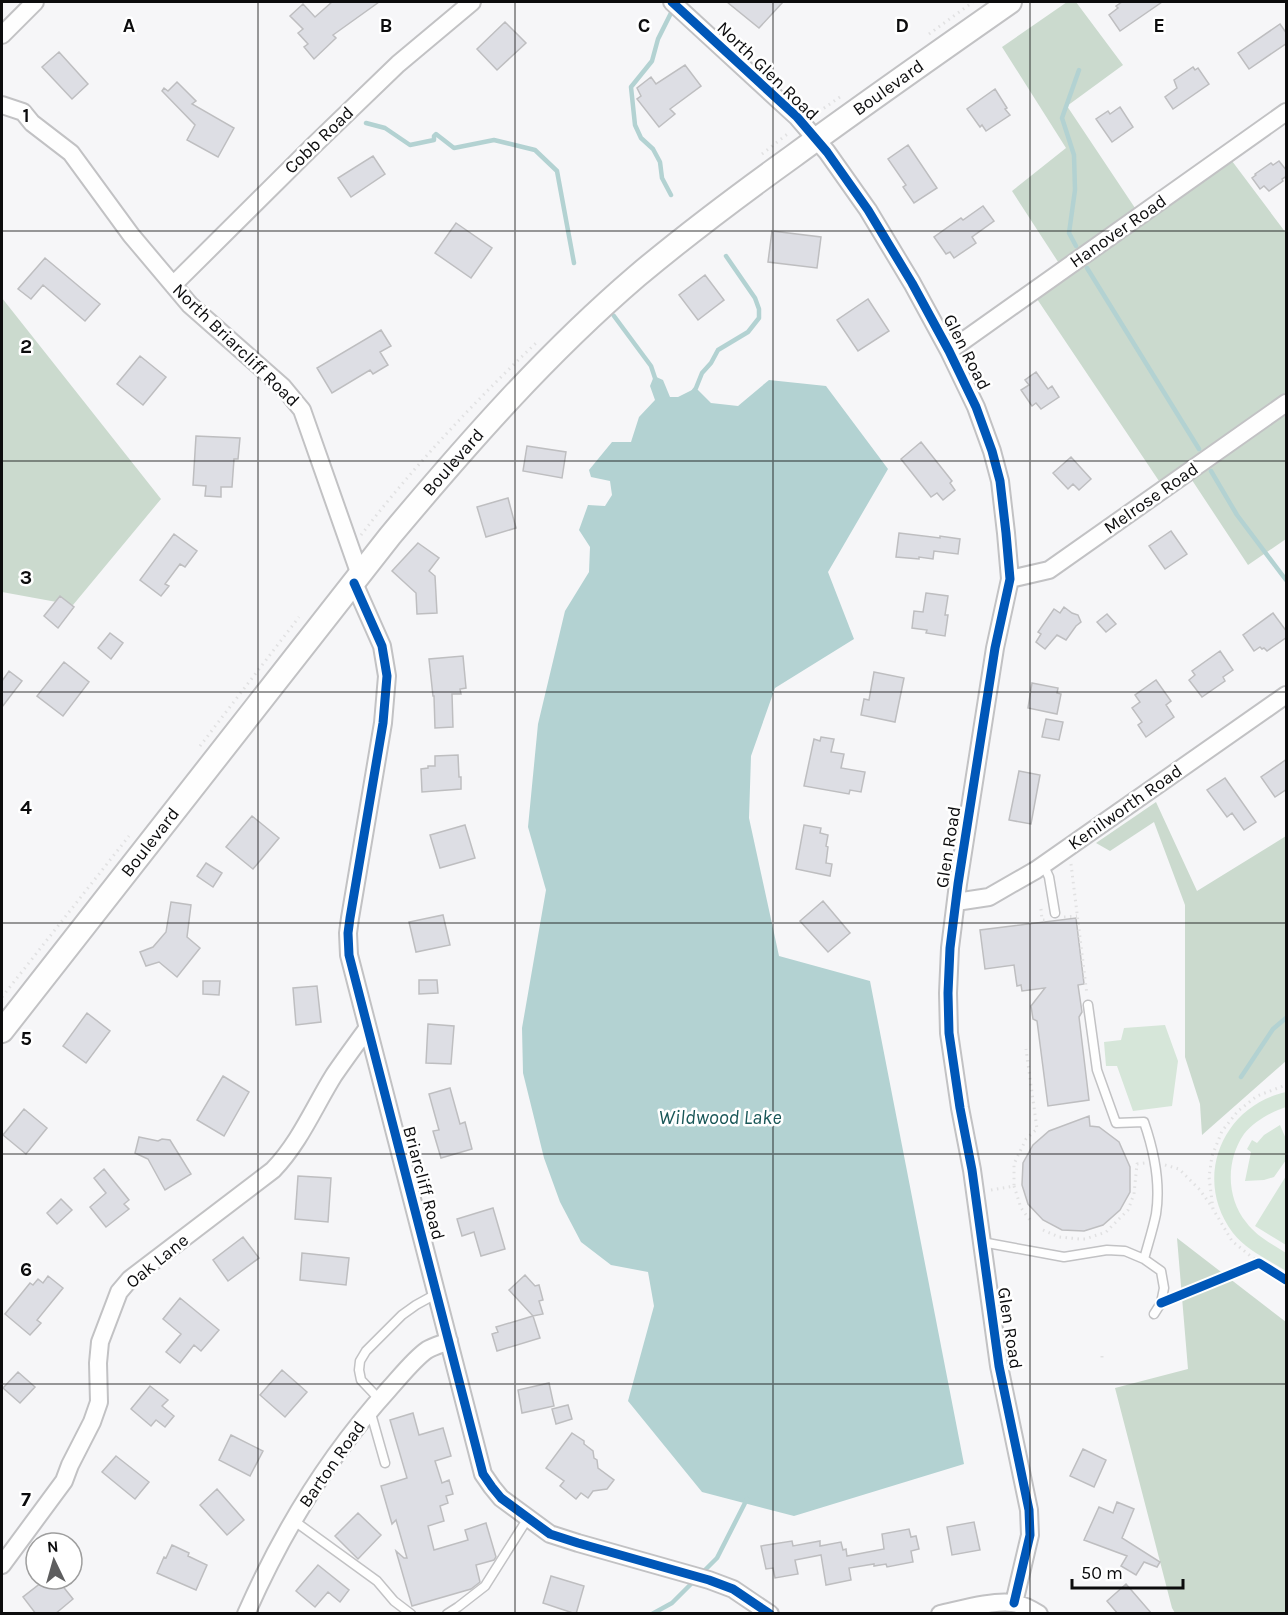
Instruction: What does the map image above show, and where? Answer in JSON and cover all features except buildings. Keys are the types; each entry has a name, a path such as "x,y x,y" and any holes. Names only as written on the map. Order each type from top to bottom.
{"main road":[{"name":"Boulevard","path":"2,1031 357,579 449,465 511,397 636,277 707,219 1010,2"}],"street":[{"path":"2,35 35,2"},
{"name":"Cobb Road","path":"173,285 398,64 472,2"},
{"name":"North Glen Road","path":"672,2 797,117 815,140"},
{"name":"North Briarcliff Road","path":"2,105 23,112 32,123 71,153 131,236 190,305 283,387 302,410 357,579"},
{"name":"Hanover Road","path":"949,351 1287,112"},
{"name":"Glen Road","path":"815,140 868,210 949,351 976,407 993,451 1000,481 1010,579 995,648 956,902 950,948 948,993 949,1033 972,1170 999,1366 1029,1510 1030,1535 1014,1603"},
{"name":"Melrose Road","path":"1010,579 1049,570 1287,403"},
{"name":"Briarcliff Road","path":"357,579 382,646 387,676 383,723 348,933 349,955 483,1474 501,1498 550,1534 709,1580 733,1589 770,1614"},
{"name":"Kenilworth Road","path":"956,902 989,897 1043,864 1287,695"},
{"name":"Oak Lane","path":"2,1565 64,1481 92,1422 99,1402 100,1342 119,1292 130,1279 273,1170 285,1157 335,1075 367,1029"},
{"name":"Barton Road","path":"246,1614 293,1520 337,1451 405,1371 427,1350 448,1341"},
{"path":"940,1614 1001,1602 1014,1603 1039,1614"}],"lane":[{"path":"1043,864 1049,878 1055,913"},
{"path":"1088,1005 1097,1070 1116,1124 1144,1122 1153,1150 1158,1186 1156,1213 1144,1259"},
{"path":"982,1242 1064,1257 1107,1250 1125,1251 1144,1259 1161,1271 1164,1288 1161,1303 1154,1314"},
{"path":"385,1463 375,1405 361,1380 360,1361 366,1351 402,1315 436,1294"},
{"path":"447,1614 485,1586 528,1518"},
{"path":"293,1520 377,1581 394,1601 411,1614"}],"path":[{"path":"198,748 299,616"},
{"path":"2,997 135,829"},
{"path":"1070,857 1088,1005"},
{"path":"1026,1049 1037,1129 1026,1139 1014,1164 1014,1186 1021,1208 1030,1220"},
{"path":"1213,1209 1209,1177 1212,1156 1222,1131 1238,1111 1257,1096 1287,1085"},
{"path":"1043,1230 1059,1237 1080,1239 1106,1232 1128,1210 1134,1194 1137,1164 1146,1163 1145,1157"},
{"path":"1155,1161 1179,1169 1200,1190 1232,1241 1268,1268"},
{"path":"991,1190 1014,1186"},
{"path":"1248,1267 1259,1263"}],"green space":[{"path":"1067,2 1076,2 1123,65 1067,106 1139,214 1226,153 1286,233 1286,539 1248,565 1186,471 1163,487 1031,290 1062,268 1012,191 1066,148 1002,47"},
{"path":"2,298 161,499 73,605 2,592"},
{"path":"1156,802 1197,891 1286,836 1286,1061 1202,1135 1200,1104 1185,1057 1185,905 1154,822 1110,851 1096,843"},
{"path":"1165,1025 1178,1061 1172,1106 1133,1111 1117,1066 1106,1066 1104,1042 1121,1040 1124,1028"},
{"path":"1286,1092 1286,1107 1263,1118 1244,1134 1234,1155 1231,1178 1239,1212 1254,1231 1286,1253 1286,1271 1251,1250 1233,1233 1221,1212 1215,1190 1215,1168 1220,1148 1230,1129 1245,1112 1264,1100"},
{"path":"1280,1125 1286,1139 1286,1160 1274,1177 1245,1181 1251,1152 1247,1149 1252,1140 1257,1143 1264,1135"},
{"path":"1286,1176 1286,1245 1255,1226"},
{"path":"1177,1238 1286,1322 1286,1613 1175,1613 1172,1608 1115,1388 1188,1369"}],"water":[{"name":"Wildwood Lake","path":"654,376 663,380 670,397 678,397 696,388 711,403 738,406 769,380 826,386 888,469 828,572 854,639 775,688 751,756 749,818 779,956 870,981 964,1464 794,1516 702,1492 628,1401 654,1306 648,1272 611,1265 581,1242 560,1202 544,1158 523,1073 522,1028 546,890 528,827 538,724 565,611 589,572 590,547 579,530 588,505 605,506 612,495 610,481 591,477 589,470 612,442 631,442 639,417 655,400 650,386"}],"waterway":[{"path":"671,13 658,39 652,61 631,87 635,125 641,138 653,149 660,162 662,178 671,195"},
{"path":"1076,246 1069,233 1075,190 1074,155 1062,118 1079,70"},
{"path":"366,123 385,128 410,145 434,140 436,134 454,148 494,140 535,150 557,171 574,263"},
{"path":"693,392 702,373 718,350 748,332 759,318 755,298 726,256"},
{"path":"1087,268 1199,449"},
{"path":"614,316 651,366 656,381"},
{"path":"1211,471 1237,515 1286,580"},
{"path":"1241,1077 1273,1029 1286,1018"},
{"path":"702,1573 717,1558 747,1499"},
{"path":"652,1614 672,1603 694,1581"}],"cycle path":[{"path":"672,2 797,117 827,152 868,210 949,351 976,407 1000,481 1010,579 995,648 958,884 950,948 948,993 949,1033 972,1170 999,1366 1029,1510 1030,1535 1014,1603"},
{"path":"354,583 382,646 387,676 383,723 350,918 349,955 483,1474 501,1498 550,1534 709,1580 733,1589 770,1614"},
{"path":"1161,1303 1259,1263 1286,1280"}]}
